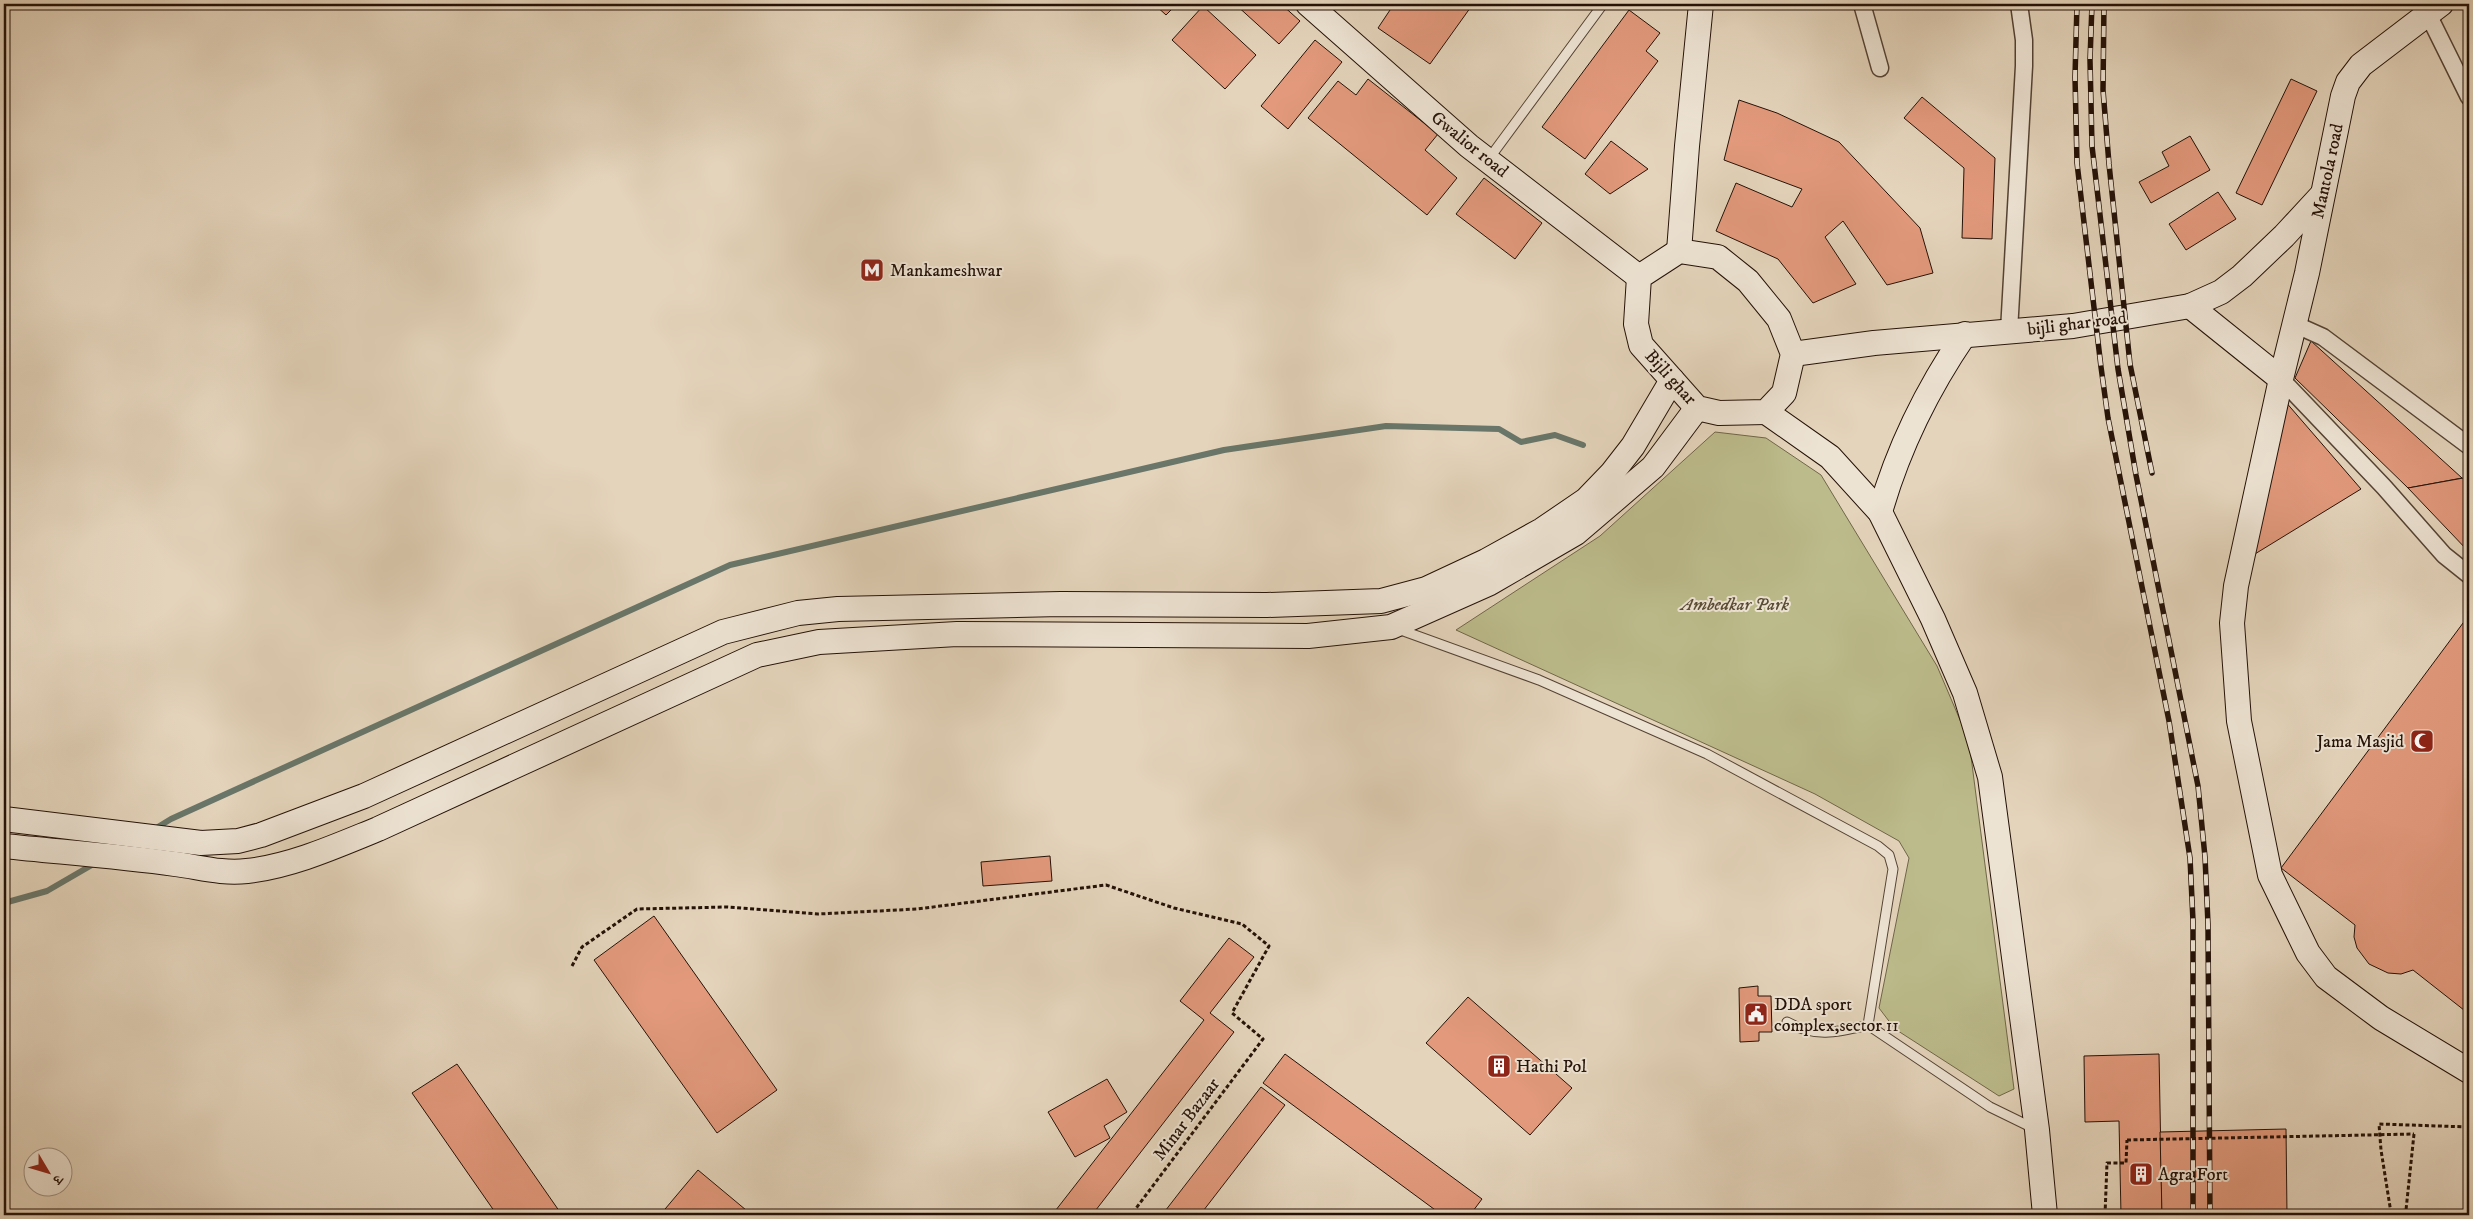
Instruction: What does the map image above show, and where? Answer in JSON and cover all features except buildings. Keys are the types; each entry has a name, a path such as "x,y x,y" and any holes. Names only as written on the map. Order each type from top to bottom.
{"main road":[{"name":"Gwalior road","path":"1308,4 1488,161 1639,277"},
{"path":"1680,251 1687,146 1701,4"},
{"name":"Mantola road","path":"2430,7 2361,65 2348,82 2343,96 2321,196 2307,273 2281,379 2236,586 2232,623 2239,721 2270,875 2308,953 2326,977 2381,1018 2469,1071"},
{"name":"bijli ghar road","path":"1793,354 1874,343 2073,326 2190,306 2221,292 2242,276 2284,236 2321,196"},
{"path":"1639,277 1680,251 1718,257 1748,281 1780,319 1793,354 1784,393 1766,412 1830,457 1880,512 1934,619 1965,693 1990,777 2037,1130 2045,1215"},
{"name":"Bijli ghar","path":"1639,277 1636,324 1641,345 1697,408 1719,413 1766,412"},
{"path":"2190,306 2281,379"},
{"path":"1880,512 1893,470 1938,374 1965,334"},
{"path":"4,819 192,842 238,841 272,832 364,796 723,632 798,613 838,609 1061,604 1268,605 1381,601 1426,589 1486,561 1542,530 1586,500 1612,473 1633,446 1672,380"},
{"path":"4,846 176,864 223,872 247,871 325,850 378,829 757,655 819,642 957,634 1308,636 1391,627 1490,583 1576,533 1653,467 1697,408"},
{"path":"781,618 784,648"},
{"path":"364,796 378,829"}],"street":[{"path":"1862,4 1880,68"},
{"path":"2009,331 2024,66 2024,40 2019,4"},
{"path":"2430,7 2469,97"},
{"path":"2294,324 2323,337 2469,446"},
{"path":"2281,379 2384,487 2444,555 2469,575"}],"lane":[{"path":"1488,161 1603,4"},
{"path":"1391,627 1539,680 1707,754 1889,855 1893,869 1868,1025"},
{"path":"1787,1022 1802,1030 1819,1033 1868,1025 1990,1107 2037,1130"}],"path":[{"name":"Minar Bazaar","path":"572,966 582,946 637,910 727,907 818,914 908,910 1106,885 1174,908 1242,924 1269,946 1232,1013 1263,1039 1130,1215"},
{"path":"2105,1215 2107,1163 2126,1163 2127,1140 2414,1134 2406,1210 2391,1213 2381,1150 2379,1124 2469,1127"}],"green space":[{"name":"Ambedkar Park","path":"1715,432 1766,438 1821,475 1937,666 1969,741 2014,1089 1999,1096 1895,1029 1879,1008 1909,858 1899,841 1815,794 1456,630 1600,536"}],"waterway":[{"path":"153,830 171,819 730,565 1224,450 1386,426 1499,429 1521,442 1555,435 1583,445"},
{"path":"4,903 47,891 97,862"}],"railway":[{"path":"2077,4 2075,77 2077,163 2101,367 2108,418 2169,721 2190,858 2193,921 2193,1215"},
{"path":"2092,4 2090,60 2092,146 2118,369 2136,475 2198,786 2205,857 2208,924 2210,1215"},
{"path":"2104,4 2103,90 2109,164 2130,364 2152,473"}],"place":[{"name":"Mankameshwar","path":"872,270"},
{"name":"Jama Masjid","path":"2422,741"},
{"name":"DDA sport complex,sector 11","path":"1756,1014"},
{"name":"Hathi Pol","path":"1499,1066"},
{"name":"Agra Fort","path":"2141,1174"}]}
